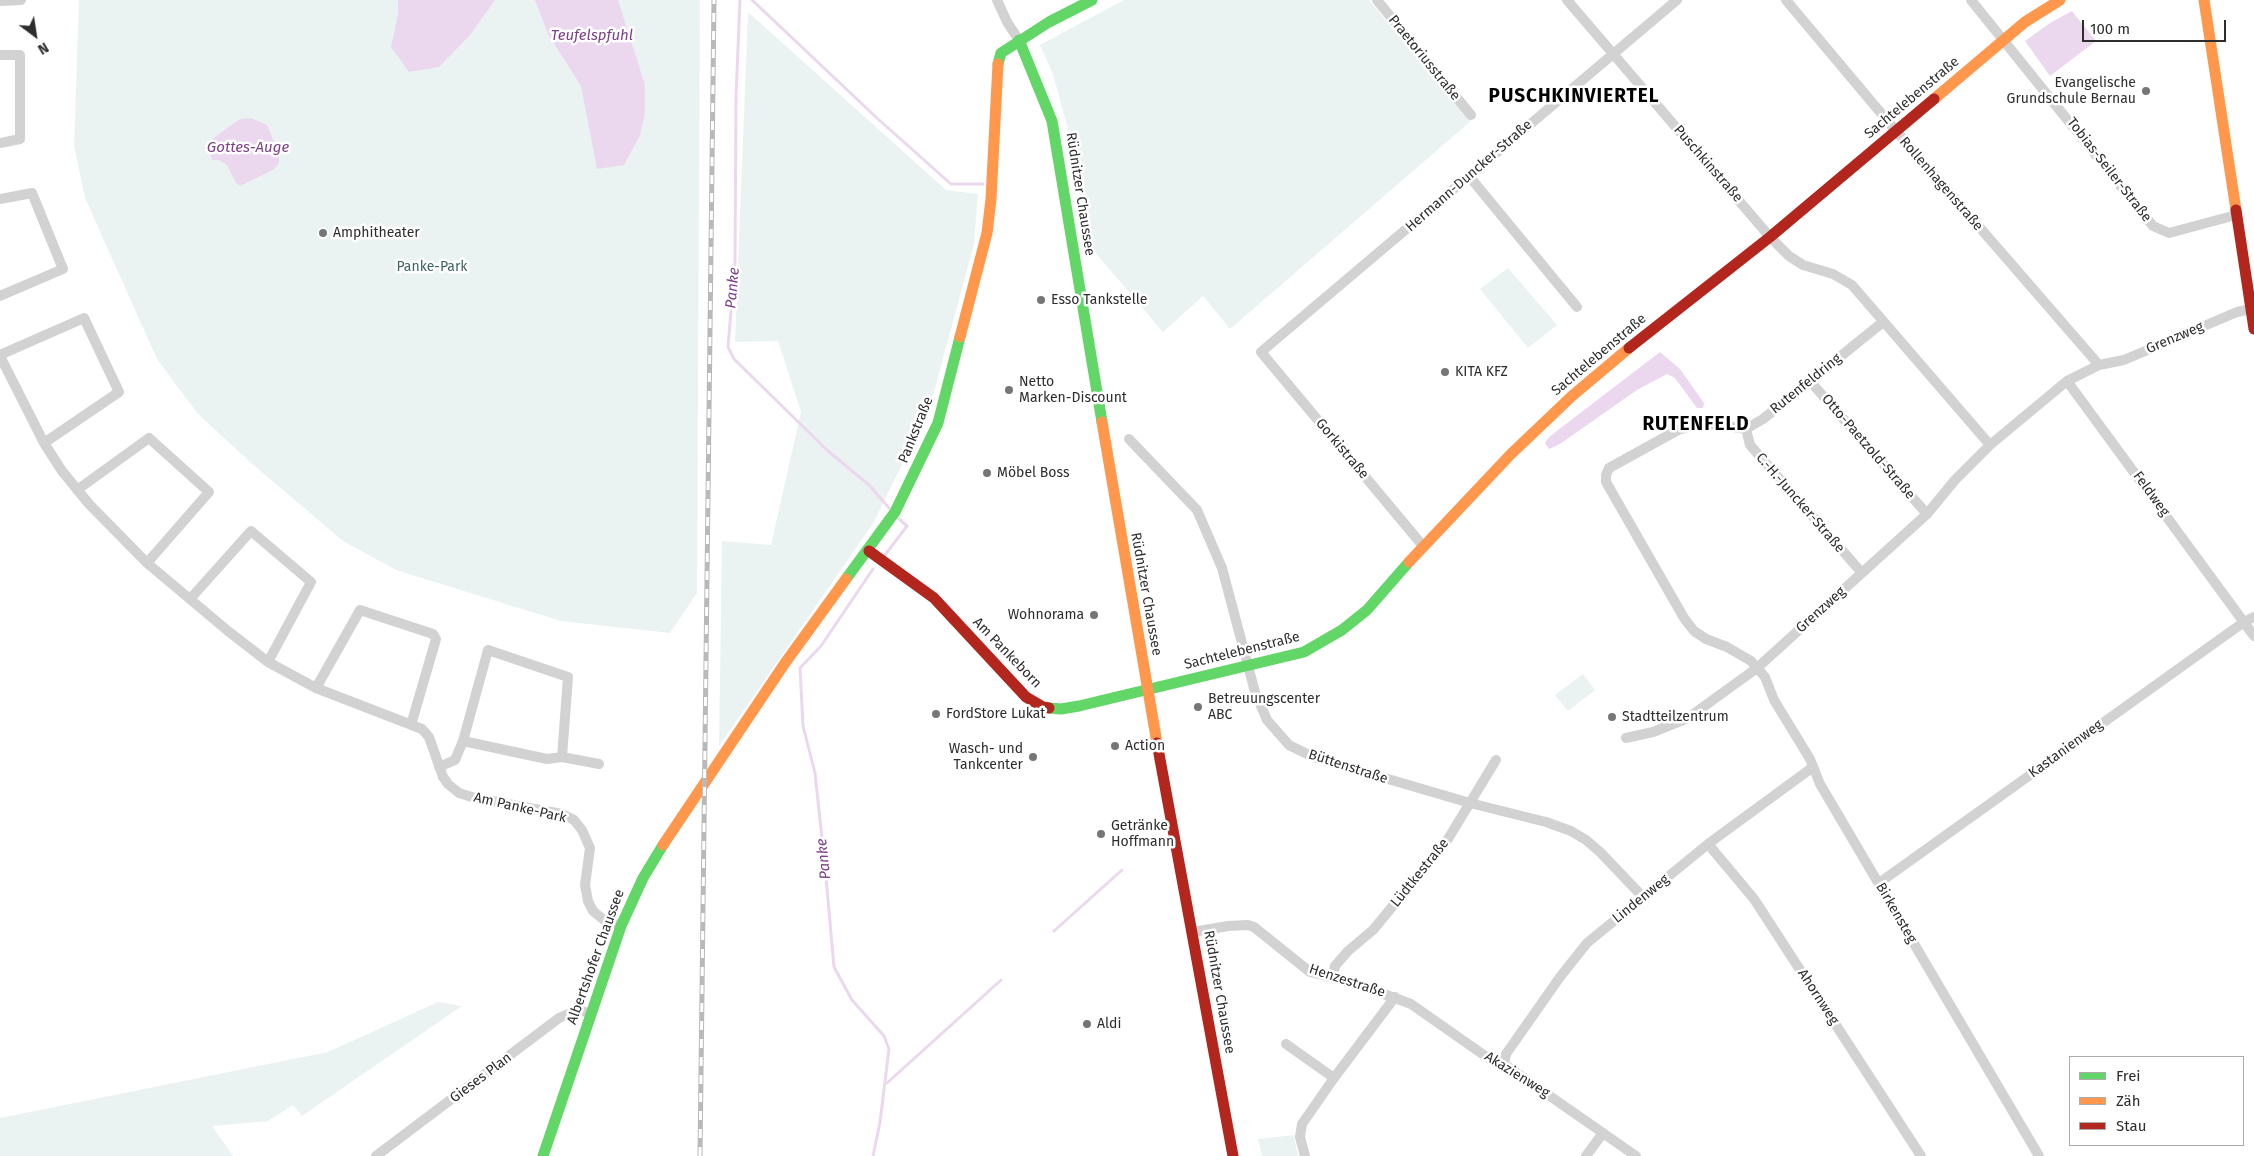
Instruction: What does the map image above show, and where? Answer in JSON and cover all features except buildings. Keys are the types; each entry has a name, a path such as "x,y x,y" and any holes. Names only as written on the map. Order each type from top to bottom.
{"street":[{"path":"0,0 21,0"},
{"path":"997,0 1007,22 1019,40"},
{"name":"Pankstraße","path":"704,781 730,747 785,663 895,512 927,448 946,396 987,233 991,199 997,66 1001,53 1049,22 1092,0"},
{"name":"Praetoriusstraße","path":"1377,0 1472,115"},
{"name":"Puschkinstraße","path":"1567,0 1770,237"},
{"name":"Hermann-Duncker-Straße","path":"1261,352 1677,0"},
{"name":"Rollenhagenstraße","path":"1786,0 1896,131 2099,365"},
{"name":"Tobias-Seiler-Straße","path":"1971,0 2005,39 2153,226 2168,233 2236,215"},
{"name":"Sachtelebenstraße","path":"1147,690 1304,652 1342,630 1367,610 1384,593 1423,546 1553,413 1655,327 1770,237 2025,22 2060,0"},
{"path":"2204,0 2236,215 2252,304 2254,329"},
{"name":"Rüdnitzer Chaussee","path":"1019,40 1052,121 1147,690 1233,1156"},
{"path":"0,55 20,55 20,139 0,143"},
{"path":"1469,176 1577,307"},
{"path":"0,199 32,192 63,269 0,296"},
{"path":"1770,237 1788,256 1803,265 1833,274 1852,286 1990,445"},
{"name":"Grenzweg","path":"2099,365 2124,360 2252,304"},
{"name":"Am Panke-Park","path":"44,444 118,392 84,318 0,355 44,444 76,490 147,563 268,662 316,688 422,729 429,737 439,768 448,784 459,793 475,798 562,814 574,820 582,830 590,848 585,885 588,901 593,911 604,920 621,926"},
{"name":"Rutenfeldring","path":"1746,429 1763,419 1883,322"},
{"name":"Gorkistraße","path":"1261,352 1423,546"},
{"path":"2067,381 2099,365"},
{"name":"Otto-Paetzold-Straße","path":"1809,380 1927,514"},
{"name":"Grenzweg","path":"1626,738 1653,732 1688,718 1757,668 1927,514 1955,480 1990,445 2067,381"},
{"name":"Feldweg","path":"2067,381 2249,620 2254,636"},
{"path":"1746,429 1713,424 1696,425 1678,430 1609,468 1606,482 1684,618 1694,630 1706,639 1740,653 1757,668"},
{"name":"C.-H.-Juncker-Straße","path":"1746,429 1750,445 1862,573"},
{"path":"76,490 149,438 209,492 147,563"},
{"name":"Büttenstraße","path":"1129,439 1197,510 1222,568 1255,692 1268,720 1288,745 1313,757 1470,803 1546,822 1571,831 1586,840 1643,897"},
{"path":"190,600 251,531 311,582 268,662"},
{"name":"Am Pankeborn","path":"868,551 934,598 1026,697 1043,707 1061,709 1147,690"},
{"path":"316,688 360,610 433,634 436,639 411,725"},
{"name":"Kastanienweg","path":"1879,884 2249,620"},
{"path":"439,768 455,760 463,741 488,650 568,676 562,756"},
{"name":"Birkensteg","path":"1757,668 1765,677 1774,700 1813,767 1820,784 2039,1156"},
{"path":"463,741 547,759 562,756 599,764"},
{"name":"Lüdtkestraße","path":"1333,977 1335,966 1348,951 1373,930 1448,839 1496,760"},
{"name":"Lindenweg","path":"1504,1064 1506,1054 1560,977 1588,943 1708,844 1813,767"},
{"name":"Albertshofer Chaussee","path":"543,1156 621,926 643,878 704,781"},
{"name":"Ahornweg","path":"1708,844 1754,899 1921,1156"},
{"name":"Henzestraße","path":"1193,932 1228,926 1248,925 1254,927 1310,972 1333,977 1395,997"},
{"path":"1305,1156 1300,1137 1302,1124 1395,997"},
{"name":"Akazienweg","path":"1395,997 1410,1004 1491,1060 1504,1064 1636,1156"},
{"name":"Gieses Plan","path":"376,1156 559,1018 577,1010 590,1013"},
{"path":"1286,1044 1334,1078"},
{"path":"1586,1156 1603,1133"}],"green space":[{"name":"Panke-Park","path":"79,0 700,0 697,593 670,633 561,621 396,570 343,541 250,462 198,414 157,359 85,198 74,146"},
{"path":"1124,0 1369,0 1471,121 1230,329 1203,296 1163,332 1088,244 1070,137 1053,74 1040,45"},
{"path":"748,12 946,190 978,194 974,244 930,407 874,522 719,746 722,541 771,545 801,412 778,341 735,342"},
{"path":"1508,268 1557,325 1528,348 1480,289"},
{"path":"1583,674 1595,690 1568,711 1555,695"},
{"path":"438,1002 462,1006 302,1116 293,1105 268,1121 212,1126 233,1156 0,1156 0,1118 328,1052"},
{"path":"1294,1135 1298,1156 1262,1156 1258,1139"}],"water":[{"path":"398,0 495,0 470,35 439,67 409,72 391,47 398,14"},
{"name":"Teufelspfuhl","path":"535,0 618,0 645,85 645,113 640,135 624,165 597,169 581,86 548,34"},
{"path":"2072,11 2096,41 2050,76 2025,41 2050,23"},
{"name":"Gottes-Auge","path":"251,118 267,125 279,154 279,163 273,170 240,186 236,183 227,165 219,160 212,160 208,146 212,139 240,119"},
{"path":"1660,352 1680,369 1704,403 1703,408 1697,408 1675,378 1667,374 1637,390 1560,444 1549,449 1545,443 1549,437"}],"waterway":[{"name":"Panke","path":"740,0 736,96 735,262 728,347 734,359 828,451 869,485 889,508"},
{"path":"752,0 878,119 951,184 983,184"},
{"name":"Panke","path":"885,555 907,526 899,519"},
{"name":"Panke","path":"873,569 821,646 800,668 803,726 815,773 834,967 852,1000 884,1036 889,1049 880,1122 873,1156"},
{"path":"1054,931 1122,870"},
{"path":"887,1083 1001,980"}],"railway":[{"path":"700,1156 714,0"}],"traffic: fast":[{"path":"998,64 1001,53 1049,22 1092,0"},
{"path":"1019,40 1052,121 1102,422"},
{"path":"846,579 895,512 938,423 960,337"},
{"path":"1049,708 1061,709 1079,706 1304,652 1342,630 1367,610 1409,562"},
{"path":"543,1156 621,926 643,878 663,845"}],"traffic: slow":[{"path":"1934,99 2025,22 2060,0"},
{"path":"2204,0 2236,210"},
{"path":"960,337 987,233 991,199 998,64"},
{"path":"1409,562 1511,454 1572,396 1629,348"},
{"path":"1102,422 1157,743"},
{"path":"663,845 785,663 846,579"}],"traffic: jam":[{"path":"1629,348 1770,237 1934,99"},
{"path":"2236,210 2254,329"},
{"path":"869,551 934,598 1026,697 1043,707 1049,708"},
{"path":"1157,743 1233,1156"}],"place":[{"name":"Evangelische Grundschule Bernau","path":"2146,91"},
{"name":"Amphitheater","path":"323,233"},
{"name":"Esso Tankstelle","path":"1041,300"},
{"name":"KITA KFZ","path":"1445,372"},
{"name":"Netto Marken-Discount","path":"1009,390"},
{"name":"Möbel Boss","path":"987,473"},
{"name":"Wohnorama","path":"1094,615"},
{"name":"Betreuungscenter ABC","path":"1198,707"},
{"name":"FordStore Lukat","path":"936,714"},
{"name":"Stadtteilzentrum","path":"1612,717"},
{"name":"Action","path":"1115,746"},
{"name":"Wasch- und Tankcenter","path":"1033,757"},
{"name":"Getränke Hoffmann","path":"1101,834"},
{"name":"Aldi","path":"1087,1024"}],"district":[{"name":"PUSCHKINVIERTEL","path":"1574,97"},
{"name":"RUTENFELD","path":"1696,425"}]}
